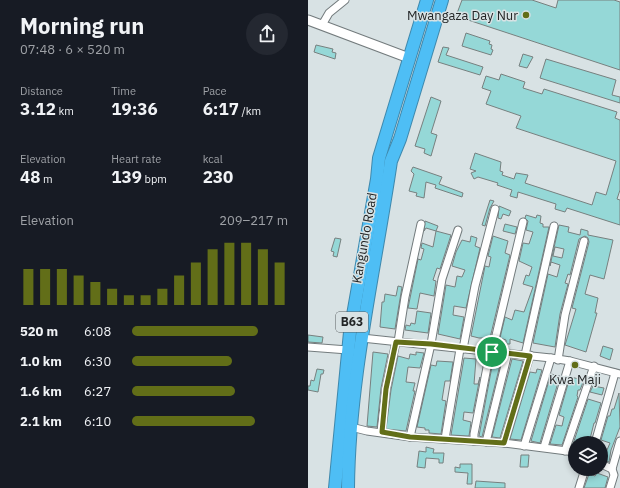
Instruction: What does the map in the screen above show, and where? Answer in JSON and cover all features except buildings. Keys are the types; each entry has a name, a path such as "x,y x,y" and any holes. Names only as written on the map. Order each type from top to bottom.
{"highway":[{"name":"Kangundo Road","path":"335,488 348,350 377,180 379,158 427,0"},
{"name":"Kangundo Road","path":"348,488 351,427 362,338 391,161 400,139 442,0"}],"main road":[{"path":"308,20 409,58"}],"street":[{"path":"322,25 329,12 345,0"},
{"path":"445,439 475,286 495,209"},
{"path":"474,441 474,434 491,352 523,222"},
{"path":"382,432 386,389 421,224"},
{"path":"504,443 527,355 554,226"},
{"path":"410,437 431,344 442,279 458,230"},
{"path":"524,446 554,359 584,241"},
{"path":"362,338 527,355 570,361 618,373 597,436"},
{"path":"308,347 348,350"},
{"path":"486,442 508,353"},
{"path":"544,447 570,361"},
{"path":"565,451 594,366"},
{"path":"351,427 367,432 382,432 410,437 504,443 568,451"},
{"path":"610,488 614,475 612,469 620,442"},
{"path":"608,467 612,469"},
{"path":"579,488 583,476"}],"place":[{"name":"Mwangaza Day Nur","path":"526,15"},
{"name":"Kwa Maji","path":"575,365"}],"route":[{"path":"396,342 431,344 492,352 530,356 504,443 410,437 382,432 386,389 396,342"}]}
